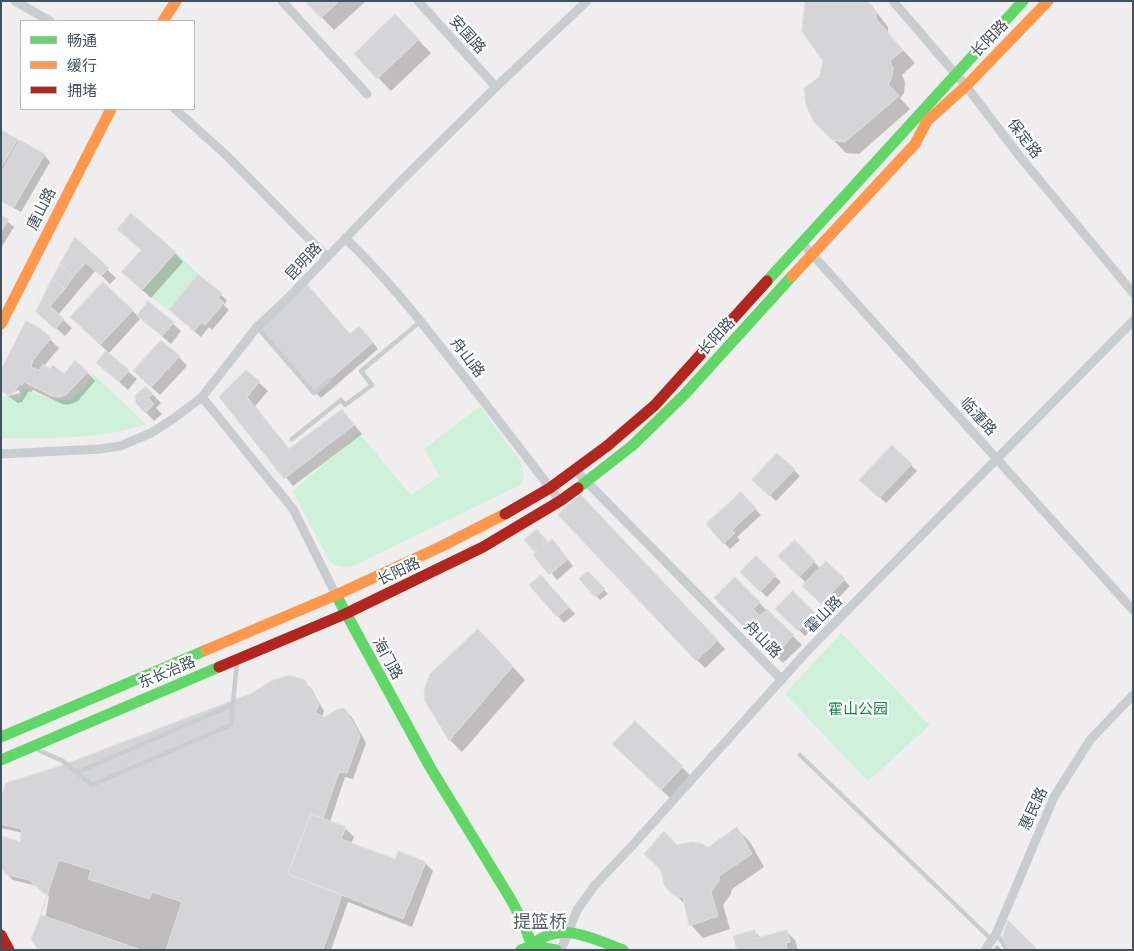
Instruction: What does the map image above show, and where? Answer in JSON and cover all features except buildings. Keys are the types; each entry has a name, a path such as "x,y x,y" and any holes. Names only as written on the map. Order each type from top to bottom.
{"main road":[{"path":"164,20 176,1"},
{"name":"长阳路","path":"336,595 502,516 550,488 607,446 655,405 1023,1"},
{"name":"长阳路","path":"345,614 483,547 560,501 633,445 685,394 812,253 915,144 927,122 966,86 1048,1"},
{"name":"唐山路","path":"1,324 110,110"},
{"name":"海门路","path":"336,595 430,767 524,924 526,948"},
{"name":"东长治路","path":"1,737 336,595"},
{"name":"东长治路","path":"1,760 345,614"},
{"path":"526,948 542,936 550,933 568,932 622,950"},
{"path":"1,935 8,950"},
{"path":"526,948 556,950"}],"street":[{"path":"15,1 48,20"},
{"path":"282,1 367,94"},
{"name":"安国路","path":"418,1 496,87"},
{"name":"昆明路","path":"1,454 100,449 120,446 152,433 202,397 257,327 496,87 587,1"},
{"name":"保定路","path":"893,1 966,86 1021,158 1133,293"},
{"path":"176,110 225,154 327,258"},
{"name":"舟山路","path":"345,238 376,268 421,321 560,501"},
{"name":"临潼路","path":"802,242 1133,610"},
{"name":"霍山路","path":"561,950 577,910 595,885 809,649 1133,321"},
{"name":"海门路","path":"202,397 293,509 336,595"},
{"name":"舟山路","path":"575,470 782,680"},
{"name":"惠民路","path":"985,950 994,937 1054,797 1090,740 1133,695"}],"lane":[{"path":"292,439 341,400 345,405 372,385 361,371 421,321"},
{"path":"257,327 314,393 329,380"},
{"path":"31,747 63,761 92,784 231,725 237,660"},
{"path":"78,772 232,705"},
{"path":"800,755 1007,950"}],"green space":[{"path":"176,252 198,274 169,310 142,290"},
{"path":"93,374 146,424 111,433 75,437 1,438 1,396 20,399 23,388 51,399 70,400 84,387"},
{"path":"480,406 520,461 523,476 520,485 349,568 335,565 329,560 293,491 359,433 411,495 440,476 424,449"},
{"name":"霍山公园","path":"841,633 930,725 868,781 785,694"}],"traffic: fast":[{"path":"767,281 1023,1"},
{"path":"578,488 633,445 685,394 792,276"},
{"path":"336,595 430,767 510,898 524,924 532,946"},
{"path":"1,737 206,650"},
{"path":"1,760 219,667"},
{"path":"532,946 542,938 565,932 588,937 623,950"},
{"path":"521,950 532,946 556,950"}],"traffic: slow":[{"path":"164,20 176,1"},
{"path":"792,276 915,144 927,121 966,86 1048,1"},
{"path":"1,324 110,110"},
{"path":"206,650 336,595 440,547 505,514"}],"traffic: jam":[{"path":"505,514 550,488 607,446 655,405 767,281"},
{"path":"219,667 345,614 483,547 560,501 578,488"},
{"path":"1,935 9,950"}],"district":[{"name":"提篮桥","path":"540,923"}]}
